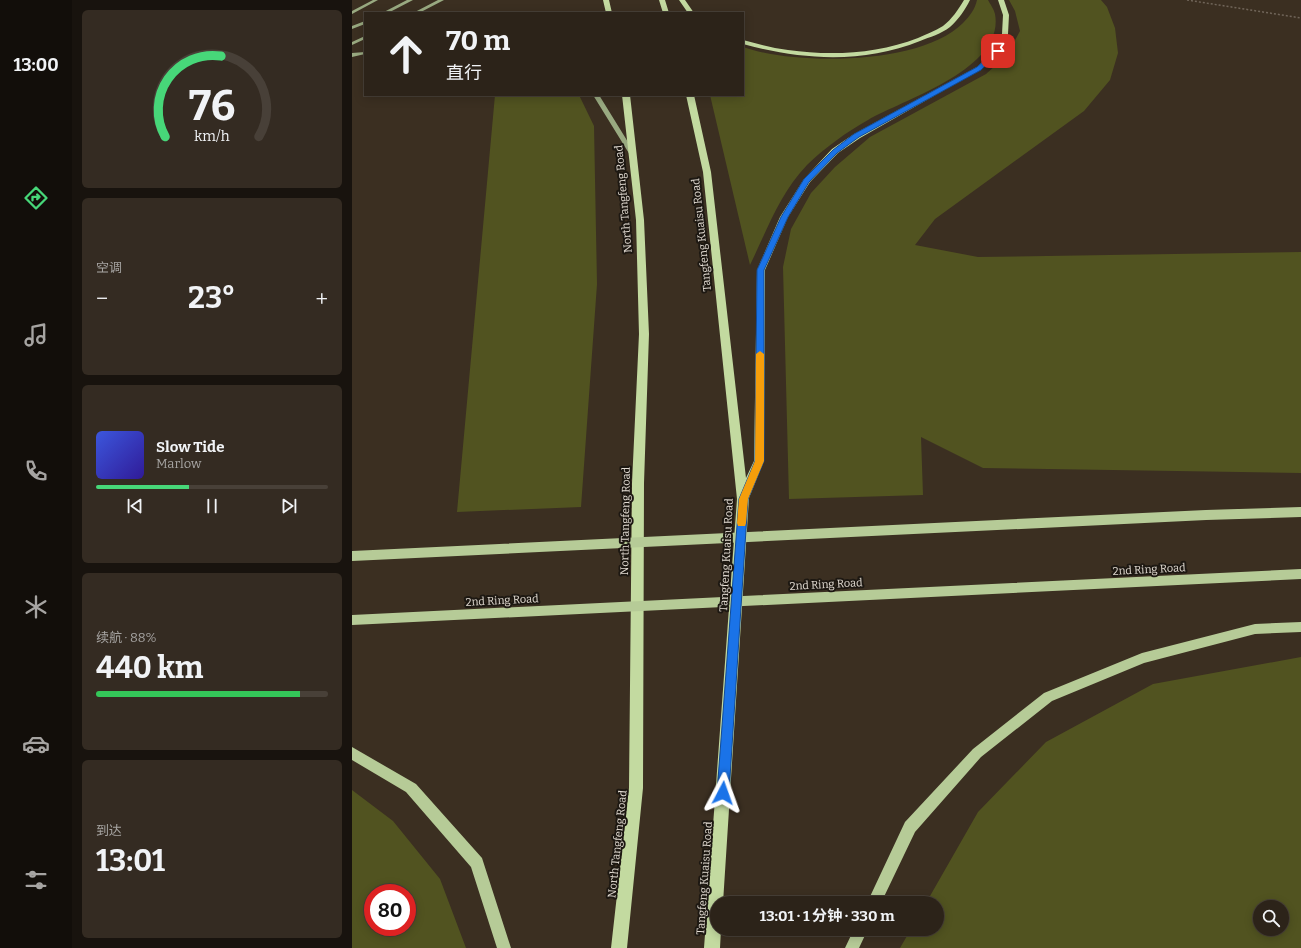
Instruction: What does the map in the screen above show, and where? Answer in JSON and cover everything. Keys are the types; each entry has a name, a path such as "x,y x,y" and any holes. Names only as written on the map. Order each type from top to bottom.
{"highway":[{"path":"606,0 609,12"},
{"path":"662,0 666,12"},
{"path":"682,0 690,12"},
{"path":"744,42 761,47 799,53 848,55 885,50 917,42 944,29 960,14 967,0"},
{"path":"743,499 759,461 761,270 784,217 807,181 835,151 857,136 979,68 998,51 1005,34 1006,15 1001,0"},
{"name":"North Tangfeng Road","path":"619,948 636,788 638,482 644,334 640,220 626,96"},
{"name":"Tangfeng Kuaisu Road","path":"690,96 706,172 743,499 712,948"}],"main road":[{"path":"352,13 376,0"},
{"path":"386,12 412,0"},
{"path":"417,12 442,0"},
{"path":"352,28 364,22"},
{"path":"352,44 364,38"},
{"path":"352,55 364,53"},
{"path":"597,96 633,155"},
{"path":"352,556 1206,515 1301,512"},
{"name":"2nd Ring Road","path":"352,620 1301,574"},
{"path":"877,896 910,827 977,753 1048,697 1142,658 1255,629 1301,627"},
{"path":"352,753 411,788 477,863 504,948"},
{"path":"852,948 858,936"}],"path":[{"path":"1187,0 1301,18"}],"shaded area":[{"path":"977,0 988,0 995,14 994,33 985,51 969,66 949,80 860,124 813,159 797,176 789,188 768,225 750,265 710,96 744,96 744,47 766,53 825,59 858,58 889,54 919,47 944,37 966,20 974,9"},
{"path":"1009,0 1101,0 1107,7 1115,28 1118,53 1110,80 1084,111 935,219 915,245 978,257 1301,252 1301,473 983,468 921,437 923,495 789,499 783,267 791,229 811,193 835,167 870,137 986,74 1007,55 1020,31 1015,11"},
{"path":"495,96 579,96 594,126 597,284 581,507 457,512"},
{"path":"1301,657 1301,948 900,948 907,936 944,936 944,896 930,896 978,812 1046,742 1153,684"},
{"path":"352,790 393,821 440,879 466,948 352,948"}],"slow traffic":[{"path":"742,523 743,499 759,461 760,354"}],"route":[{"path":"723,793 743,499 759,461 761,270 784,217 807,181 835,151 857,136 979,68 998,51"}]}
